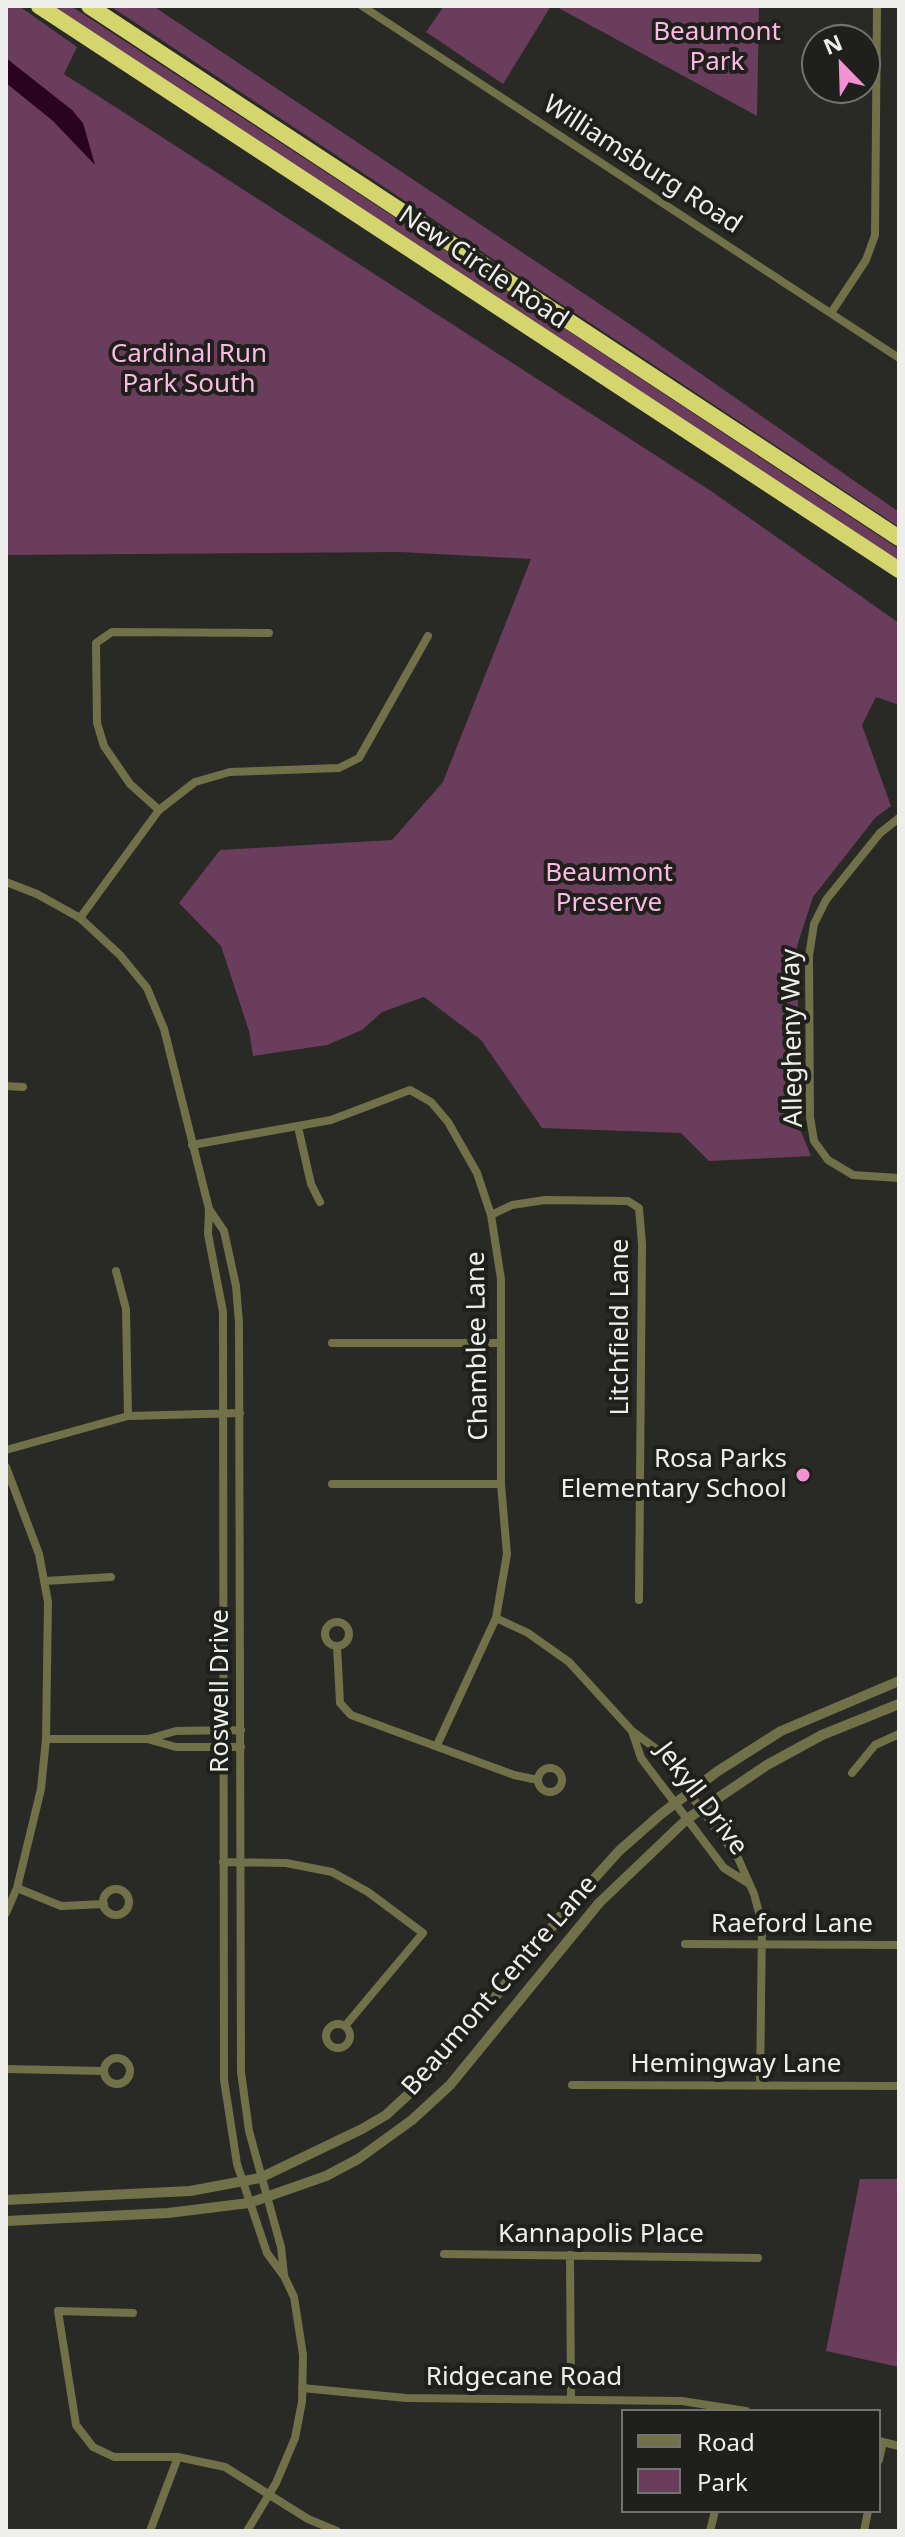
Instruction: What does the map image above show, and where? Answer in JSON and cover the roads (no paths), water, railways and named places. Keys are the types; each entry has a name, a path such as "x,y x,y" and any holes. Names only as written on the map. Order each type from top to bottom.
{"highway":[{"name":"New Circle Road","path":"39,6 899,570"},
{"name":"New Circle Road","path":"89,6 899,538"}],"street":[{"name":"Williamsburg Road","path":"362,6 899,358"},
{"path":"831,313 866,260 875,235 877,6"},
{"path":"159,810 130,784 104,746 97,723 96,643 112,632 269,633"},
{"path":"80,918 159,810 181,791 209,777 230,772 339,768 359,758 373,739 428,636"},
{"name":"Allegheny Way","path":"899,818 880,833 826,900 814,924 809,956 810,1117 814,1141 828,1160 853,1175 899,1178"},
{"name":"Roswell Drive","path":"6,882 37,894 80,918 120,955 147,988 164,1029 209,1209 208,1234 223,1312 224,2080 232,2142 242,2181 267,2253 284,2276"},
{"path":"6,1086 23,1087"},
{"name":"Chamblee Lane","path":"192,1145 298,1127 370,1107 404,1091 419,1093 431,1102 458,1138 477,1173 491,1215 501,1279 501,1484 508,1545 496,1618 437,1745"},
{"path":"298,1127 311,1184 320,1202"},
{"name":"Litchfield Lane","path":"491,1215 512,1205 545,1200 628,1201 639,1208 642,1244 639,1600"},
{"name":"Roswell Drive","path":"209,1209 224,1231 236,1286 240,1413 241,2072 260,2178 281,2247 284,2276"},
{"path":"116,1271 126,1309 128,1416"},
{"path":"332,1343 500,1343"},
{"path":"6,1450 128,1416 240,1413"},
{"path":"6,1467 39,1554 45,1581 46,1739 41,1789 17,1888 6,1913"},
{"path":"332,1484 501,1484"},
{"path":"45,1581 111,1577"},
{"name":"Jekyll Drive","path":"496,1618 528,1633 569,1662 632,1731 655,1748 738,1858 762,1924 760,2084"},
{"path":"337,1646 340,1703 346,1711 514,1775 538,1780"},
{"name":"Beaumont Centre Lane","path":"6,2200 190,2191 260,2178 362,2129 414,2091 599,1872 675,1803 781,1731 899,1681"},
{"name":"Beaumont Centre Lane","path":"6,2221 168,2213 249,2203 326,2176 358,2159 412,2120 466,2067 599,1903 687,1819 767,1765 822,1735 899,1704"},
{"path":"46,1739 147,1739 176,1731 241,1730"},
{"name":"Jekyll Drive","path":"632,1731 641,1758 724,1868 749,1884"},
{"path":"852,1773 875,1745 899,1734"},
{"path":"147,1739 176,1747 241,1747"},
{"path":"223,1862 286,1863 332,1872 368,1892 423,1933 345,2026"},
{"path":"17,1888 61,1906 104,1904"},
{"name":"Raeford Lane","path":"685,1944 899,1945"},
{"path":"6,2069 104,2071"},
{"name":"Hemingway Lane","path":"572,2085 899,2086"},
{"name":"Kannapolis Place","path":"444,2254 758,2258"},
{"path":"570,2255 571,2398"},
{"path":"247,2531 268,2496 295,2438 302,2388 301,2328 284,2276"},
{"path":"133,2313 58,2311 76,2425 93,2447 114,2457 178,2457 225,2467 268,2496 337,2531"},
{"name":"Ridgecane Road","path":"302,2388 406,2398 682,2401 734,2409"},
{"path":"881,2442 899,2446"},
{"path":"150,2531 178,2457"}],"place":[{"name":"Rosa Parks Elementary School","path":"803,1475"}],"park label":[{"name":"Beaumont Park","path":"717,48"},
{"name":"Cardinal Run Park South","path":"189,370"},
{"name":"Beaumont Preserve","path":"609,889"}]}
